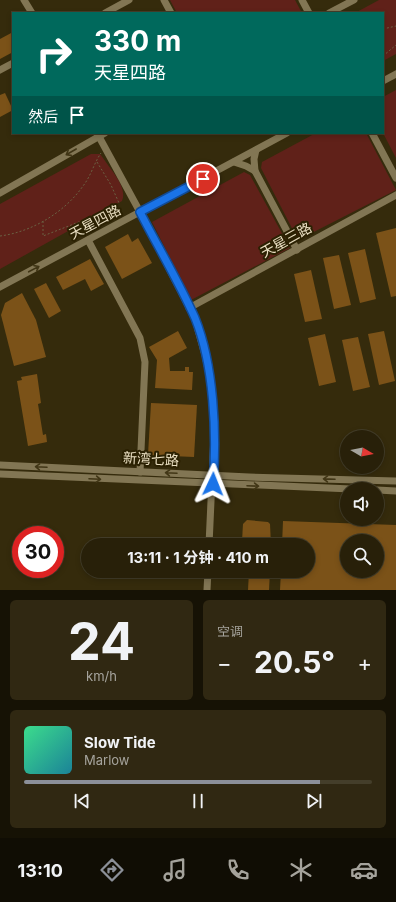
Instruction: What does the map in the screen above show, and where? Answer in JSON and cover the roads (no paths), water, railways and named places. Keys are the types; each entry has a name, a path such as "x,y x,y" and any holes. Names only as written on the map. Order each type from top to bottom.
{"street":[{"path":"24,0 31,12"},
{"path":"107,12 129,0"},
{"path":"164,0 170,12"},
{"path":"302,0 308,12"},
{"path":"331,12 354,0"},
{"path":"0,70 12,64"},
{"path":"384,80 396,74"},
{"path":"0,193 100,134 106,150 195,319 212,389 213,484 210,538"},
{"name":"天星四路","path":"0,287 285,134"},
{"path":"373,134 396,178"},
{"path":"256,150 254,159 255,171 296,250"},
{"path":"234,162 255,171"},
{"name":"天星三路","path":"189,308 396,195"},
{"path":"88,240 140,338 143,350 145,362 140,472"},
{"name":"新湾七路","path":"0,465 213,475 396,481"},
{"name":"新湾七路","path":"0,474 340,489"},
{"path":"384,490 396,491"},
{"path":"207,590 208,578"}]}
